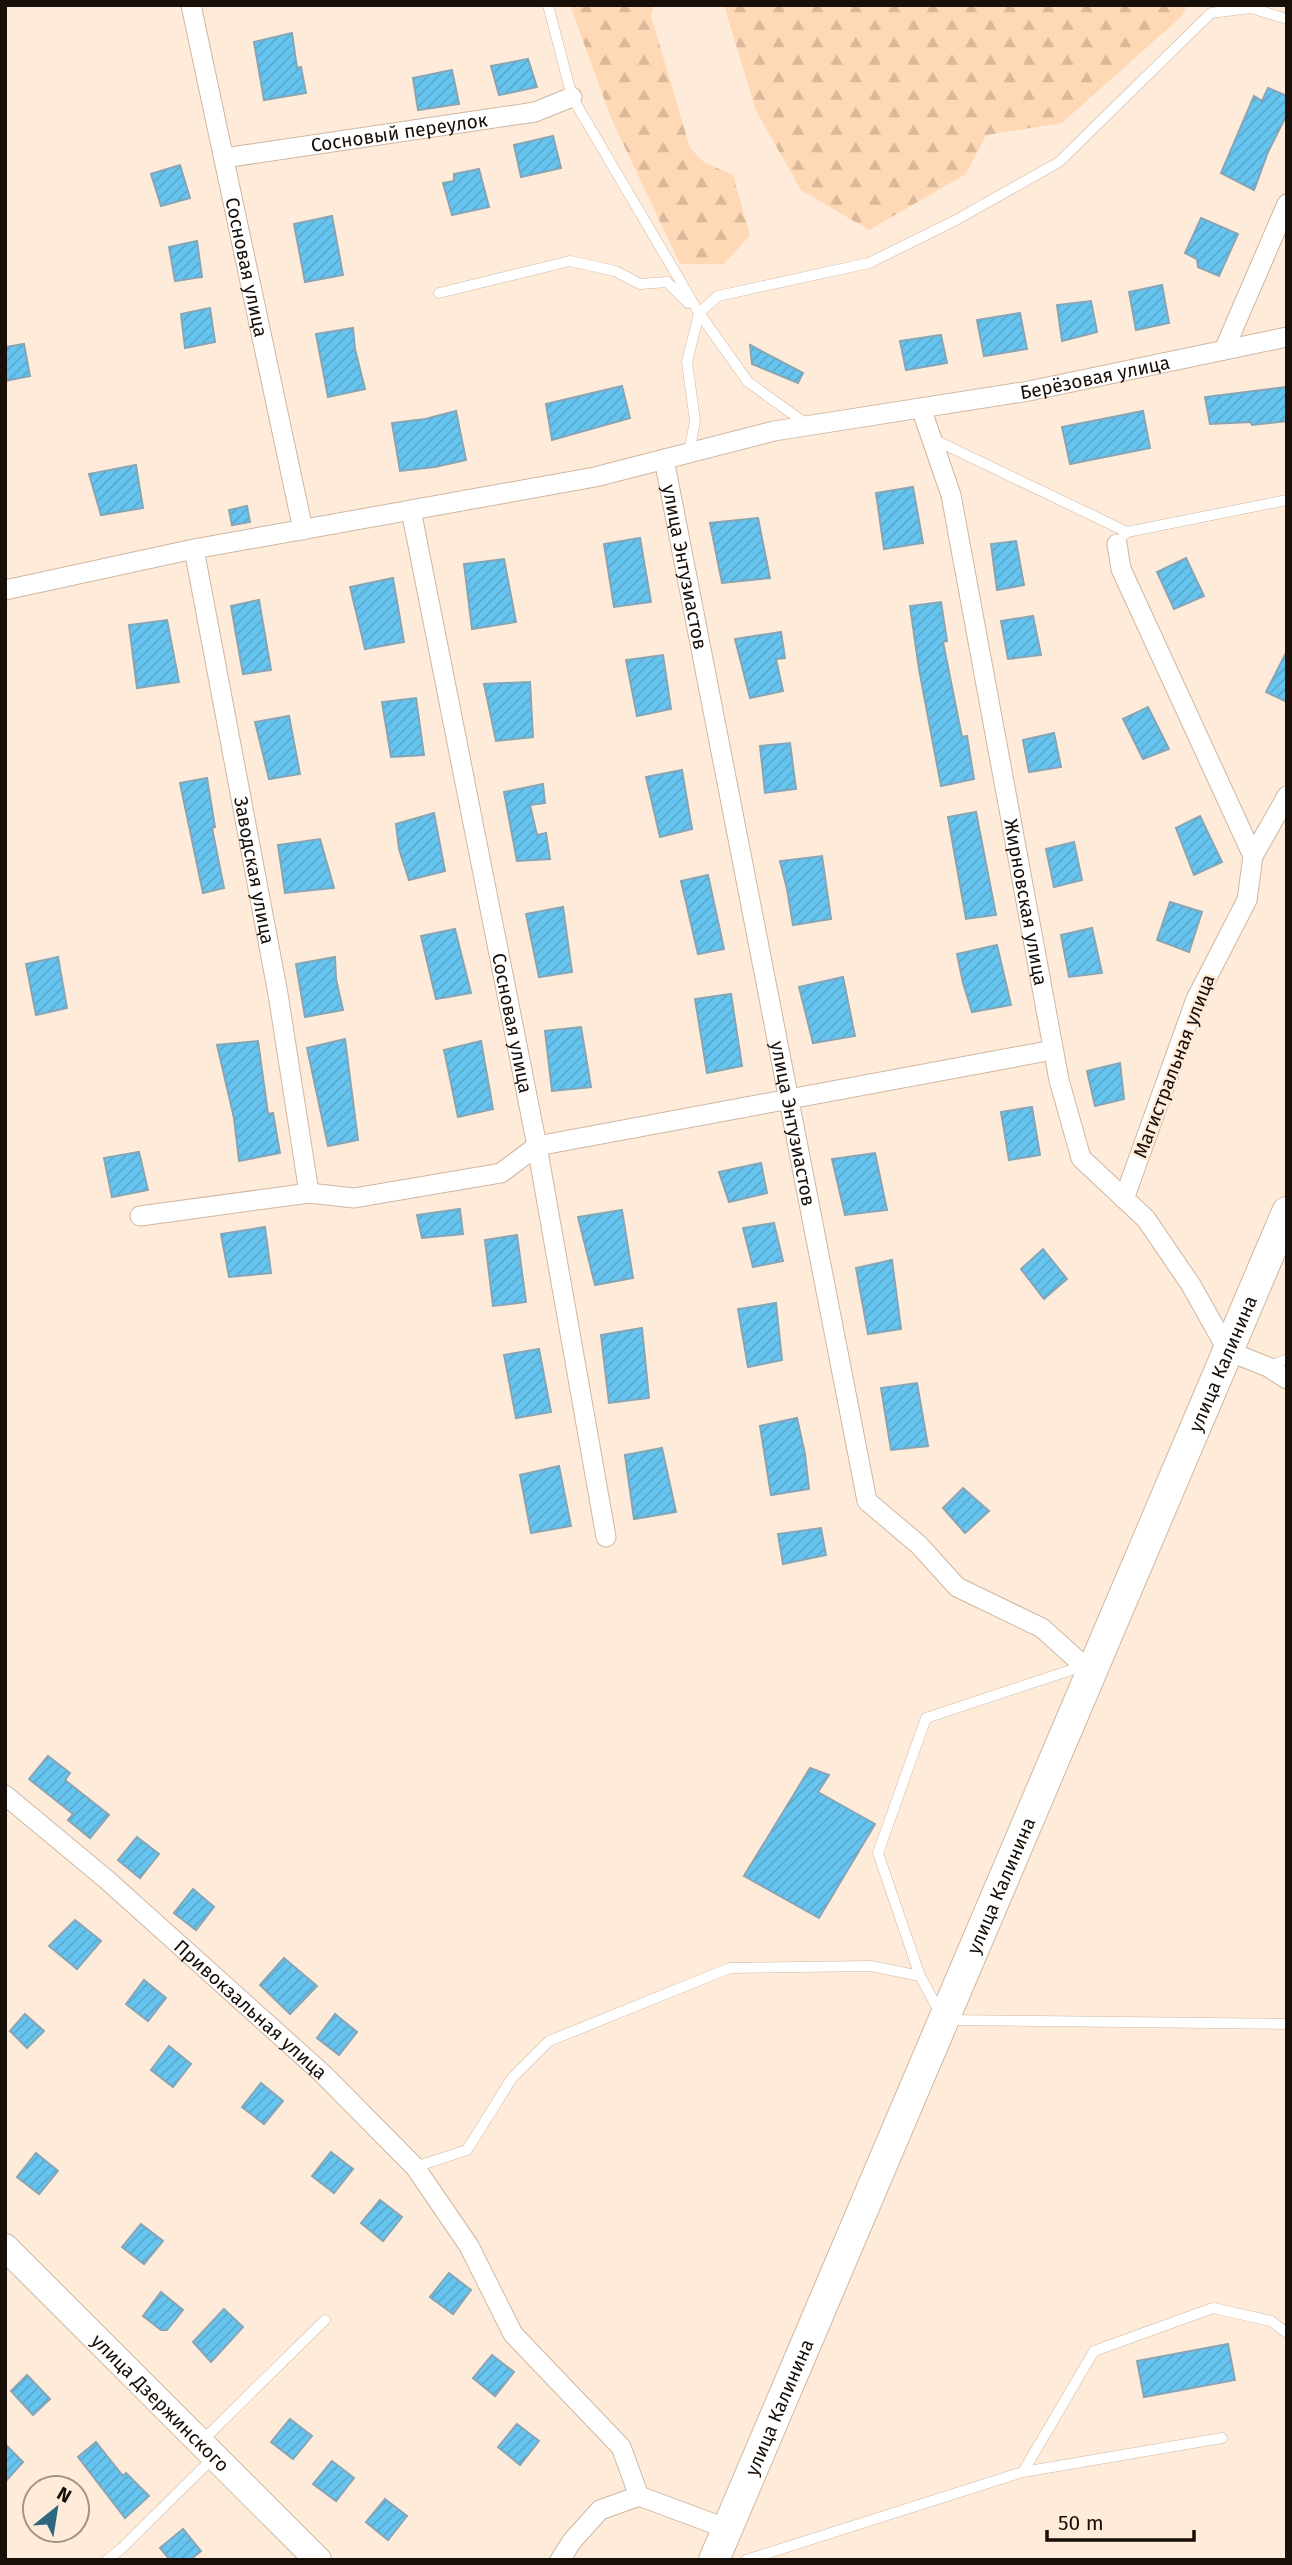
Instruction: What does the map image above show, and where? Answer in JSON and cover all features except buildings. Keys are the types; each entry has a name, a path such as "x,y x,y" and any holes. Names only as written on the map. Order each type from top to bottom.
{"main road":[{"name":"улица Калинина","path":"715,2559 944,2020 1086,1674 1287,1212"}],"street":[{"name":"Сосновая улица","path":"191,5 303,530"},
{"name":"Сосновый переулок","path":"224,158 535,112 572,97"},
{"path":"1224,350 1287,204"},
{"name":"Берёзовая улица","path":"5,590 194,549 595,477 774,431 1029,391 1287,337"},
{"name":"Жирновская улица","path":"921,408 951,495 1053,1050 1081,1158 1146,1219 1191,1285 1228,1351"},
{"name":"улица Энтузиастов","path":"664,459 867,1501 919,1545 957,1587 1042,1628 1086,1674"},
{"name":"Сосновая улица","path":"411,510 537,1146 606,1537"},
{"path":"1122,538 1121,569 1253,856"},
{"name":"Заводская улица","path":"194,549 278,994 309,1193"},
{"name":"Магистральная улица","path":"1124,1199 1196,999 1247,900 1253,856 1287,796"},
{"path":"140,1216 309,1193 354,1198 501,1173 537,1146 1053,1050"},
{"path":"1228,1351 1268,1367 1287,1379"},
{"name":"Привокзальная улица","path":"5,1795 106,1879 323,2074 415,2167 469,2246 513,2334 621,2447 639,2496"},
{"name":"улица Дзержинского","path":"5,2247 318,2560"},
{"path":"560,2560 572,2541 600,2510 639,2496 728,2529"}],"lane":[{"path":"548,5 572,97 699,313 748,382 809,426"},
{"path":"688,453 695,421 687,362 699,313 718,296 869,263 956,220 1059,162 1211,13 1251,8 1287,19"},
{"path":"439,293 570,261 615,271 640,284 667,282 699,313"},
{"path":"931,439 1122,538 1287,500"},
{"path":"1268,1367 1287,1359"},
{"path":"1086,1674 926,1718 878,1853 920,1976 944,2020 1287,2024"},
{"path":"415,2167 467,2150 512,2078 549,2041 730,1968 871,1966 920,1976"},
{"path":"1023,2472 1094,2351 1213,2308 1271,2321 1287,2333"},
{"path":"107,2560 121,2549 325,2320"},
{"path":"746,2560 1023,2472 1222,2438"}],"green space":[{"path":"570,5 654,5 651,16 690,148 705,163 733,175 750,235 724,264 680,264 611,118"},
{"path":"724,5 1187,5 1182,16 1062,123 986,135 966,174 869,230 801,190 756,111"}]}
